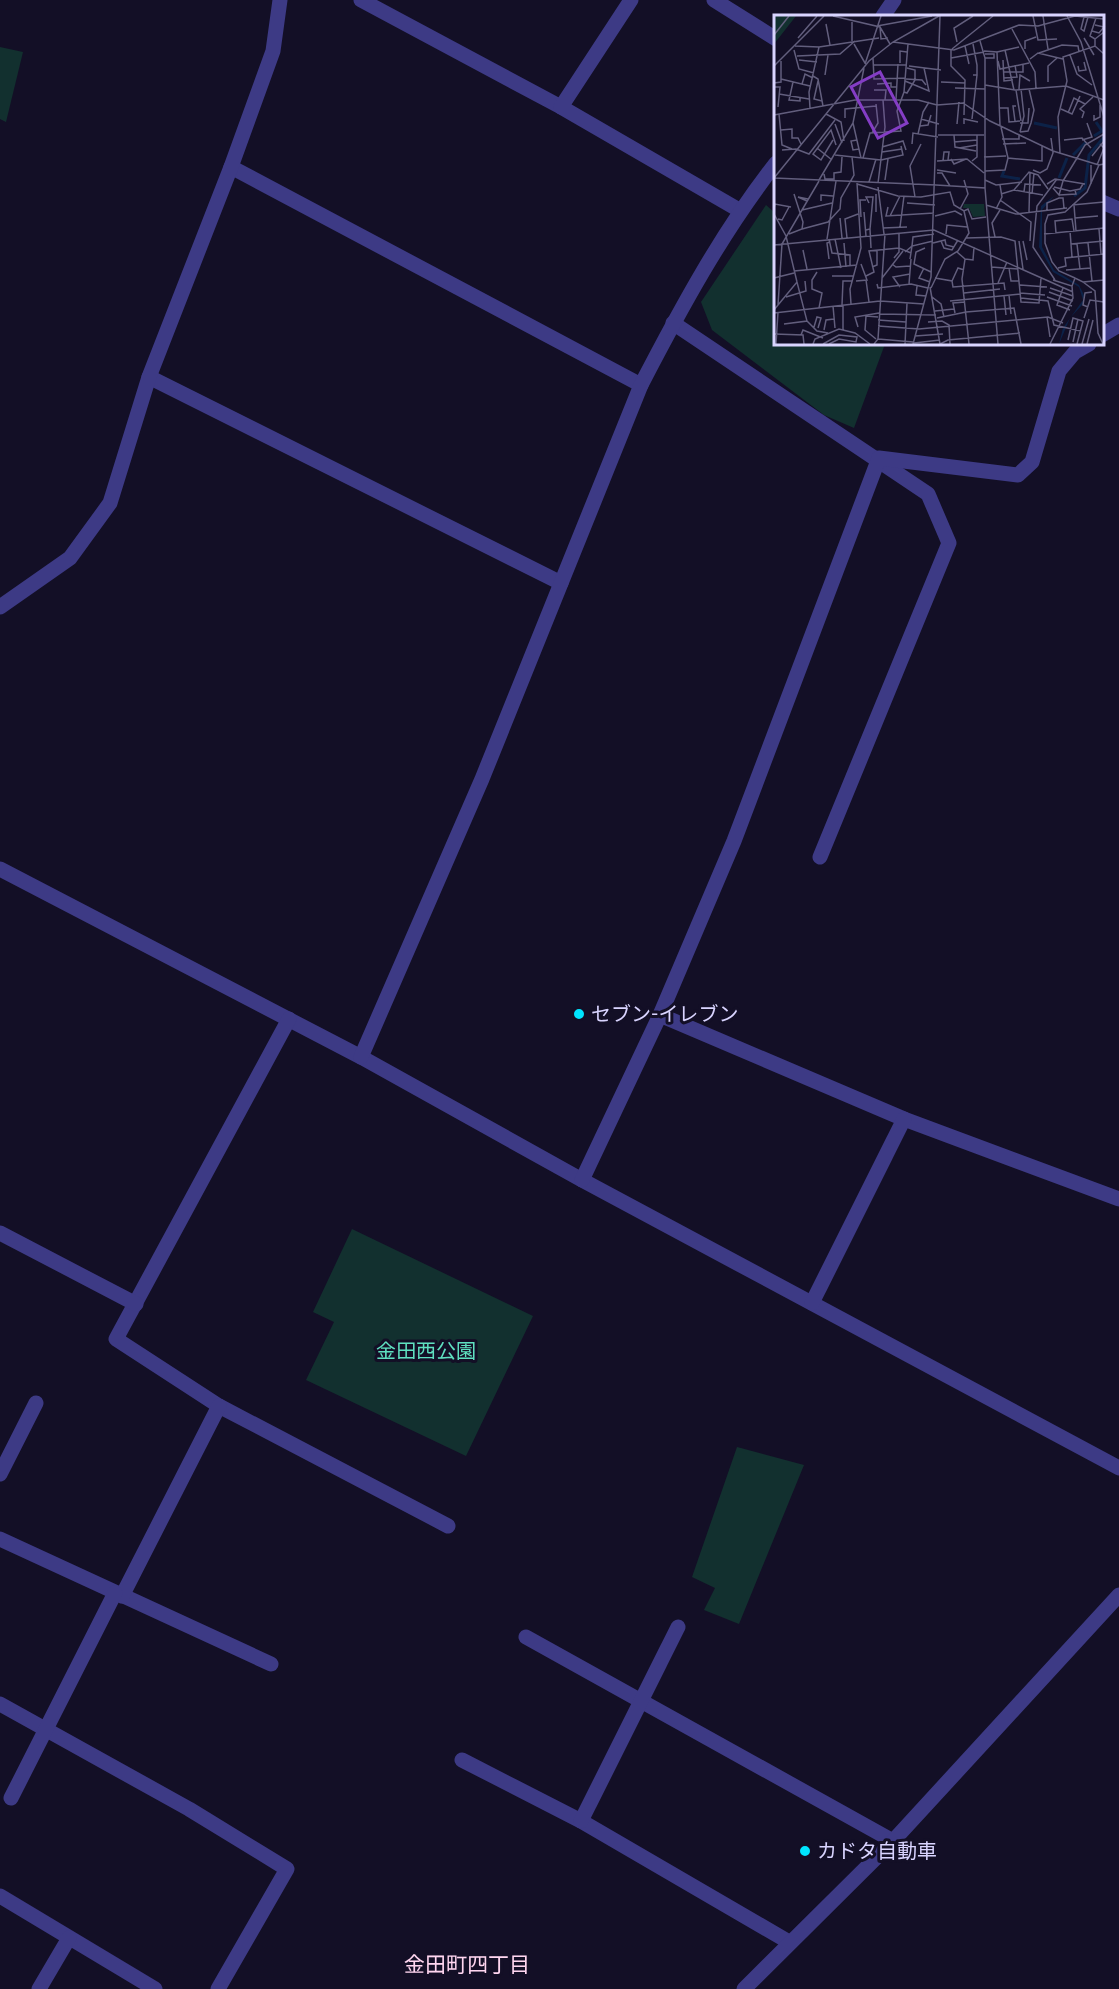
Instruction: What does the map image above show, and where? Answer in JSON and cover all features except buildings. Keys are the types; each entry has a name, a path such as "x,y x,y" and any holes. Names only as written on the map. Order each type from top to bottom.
{"street":[{"path":"0,607 69,558 110,503 149,377 231,167 273,51 280,0"},
{"path":"362,0 561,107 739,210"},
{"path":"561,107 632,0"},
{"path":"714,0 774,38"},
{"path":"884,15 894,0"},
{"path":"361,1057 482,778 641,385 673,323 739,210 774,166"},
{"path":"231,167 641,385"},
{"path":"1104,203 1119,208"},
{"path":"673,323 879,458 928,494 949,543 820,856"},
{"path":"1104,334 1119,325"},
{"path":"879,458 1018,475 1032,462 1059,372 1075,352 1087,345"},
{"path":"149,377 561,583"},
{"path":"582,1180 660,1015 734,842 879,458"},
{"path":"0,869 361,1057 582,1180 1119,1468"},
{"path":"660,1015 904,1119 1119,1199"},
{"path":"289,1019 116,1339 219,1406 448,1526"},
{"path":"812,1303 904,1119"},
{"path":"0,1233 136,1304"},
{"path":"0,1474 36,1403"},
{"path":"11,1798 219,1406"},
{"path":"0,1539 271,1664"},
{"path":"744,1989 893,1841 1119,1595"},
{"path":"581,1821 678,1627"},
{"path":"526,1637 893,1841"},
{"path":"0,1704 189,1809 287,1869 218,1989"},
{"path":"462,1760 581,1821 789,1942"},
{"path":"0,1896 155,1989"},
{"path":"39,1989 69,1938"}],"green space":[{"path":"0,47 23,52 6,122 0,119"},
{"path":"766,205 774,212 774,345 885,345 854,428 824,415 712,330 701,302"},
{"name":"金田西公園","path":"352,1229 533,1316 466,1456 306,1380 334,1322 313,1312"},
{"path":"737,1447 804,1465 739,1624 704,1610 715,1588 692,1577"}],"place":[{"name":"セブン-イレブン","path":"579,1014"},
{"name":"カドタ自動車","path":"805,1851"}],"district":[{"name":"金田町四丁目","path":"467,1965"}]}
